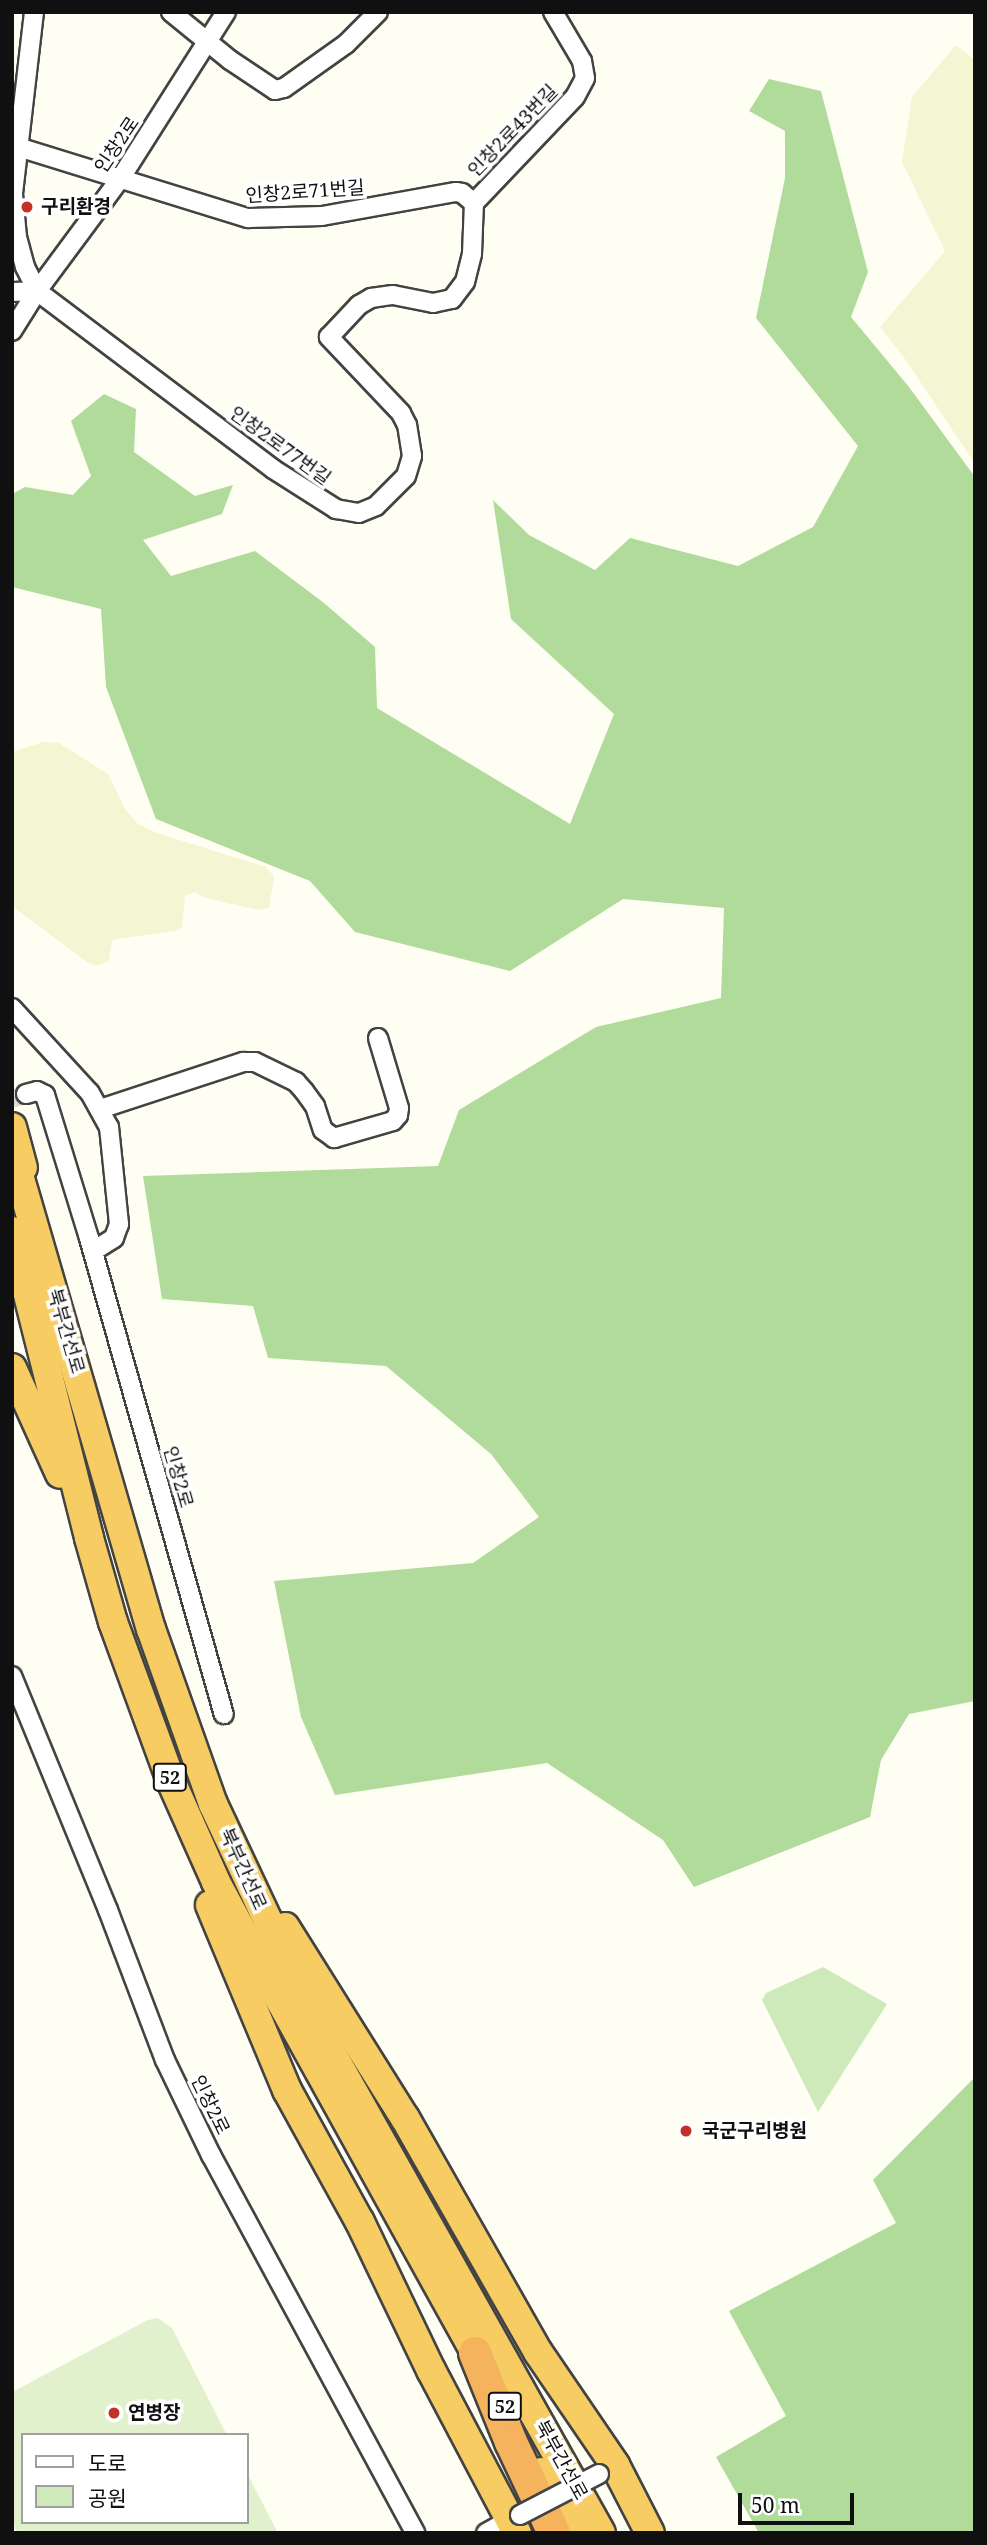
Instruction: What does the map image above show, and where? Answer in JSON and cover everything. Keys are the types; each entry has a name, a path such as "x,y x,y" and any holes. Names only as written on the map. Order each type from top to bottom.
{"highway":[{"path":"12,1127 51,1276"},
{"name":"북부간선로","path":"12,1151 51,1276 151,1629 213,1804 321,2034 601,2533"},
{"name":"북부간선로","path":"12,1231 89,1538 143,1708 172,1783 216,1882 262,1969 575,2533"},
{"path":"12,1368 89,1538"},
{"path":"172,1783 200,1880 287,2090 375,2251 508,2525"},
{"path":"213,1804 265,1895 400,2109 523,2329 607,2470 650,2533"},
{"path":"475,2353 511,2442 554,2533"}],"street":[{"path":"12,292 37,291 25,267 14,214 18,147 34,12"},
{"path":"171,12 268,87 279,90 346,44 378,12"},
{"name":"인창2로","path":"12,331 37,291 120,179 226,12"},
{"name":"인창2로43번길","path":"474,203 575,97 585,78 582,61 553,12"},
{"name":"인창2로71번길","path":"18,147 248,218 322,216 456,192 468,196 474,203"},
{"name":"인창2로77번길","path":"37,291 322,503 336,509 359,513 376,506 406,476 412,456 411,442 401,413 329,337 359,305 371,298 393,295 433,303 452,299 465,282 472,254 474,203"},
{"path":"12,1007 55,1052 100,1109 109,1127 119,1224 114,1238 93,1251"},
{"path":"100,1109 243,1062 255,1062 296,1082 312,1099 326,1135 334,1138 393,1121 398,1115 399,1108 378,1038"},
{"name":"인창2로","path":"26,1094 37,1091 45,1096 93,1251 224,1714"},
{"name":"인창2로","path":"12,1676 108,1910 165,2060 211,2155 415,2533"},
{"path":"508,2525 607,2470"}],"green space":[{"path":"956,45 975,60 975,464 903,356 880,327 945,251 902,162 912,97"},
{"path":"769,79 821,91 868,272 851,317 909,387 975,477 975,1701 909,1714 881,1760 870,1817 694,1887 663,1840 547,1763 335,1795 301,1717 274,1581 473,1563 539,1517 491,1454 386,1366 268,1358 253,1306 162,1299 143,1176 438,1166 459,1110 596,1027 721,998 724,908 623,899 510,971 355,932 310,881 156,819 106,687 101,609 12,587 12,494 25,487 73,495 91,476 71,421 104,394 136,409 134,452 195,496 233,485 222,514 143,540 171,576 255,551 324,603 375,647 377,708 570,824 614,714 511,619 493,500 529,535 595,570 630,538 738,566 813,527 858,446 756,318 785,178 785,131 749,111"},
{"path":"43,742 59,743 108,774 125,809 138,824 157,833 266,867 274,877 269,908 258,910 206,898 195,892 185,896 182,927 175,931 116,939 112,941 109,961 96,966 87,962 12,906 12,752"},
{"path":"823,1967 887,2004 818,2112 762,2000 766,1993"},
{"path":"975,2077 975,2533 759,2533 716,2457 786,2416 729,2311 896,2223 873,2180"},
{"name":"연병장","path":"158,2318 172,2328 226,2433 21,2433 21,2524 248,2524 248,2475 278,2533 18,2533 12,2522 12,2392 148,2320"}],"tunnel":[{"path":"12,1099 26,1094"}],"place":[{"name":"구리환경","path":"27,207"},
{"name":"국군구리병원","path":"686,2131"},
{"name":"연병장","path":"114,2413"}]}
